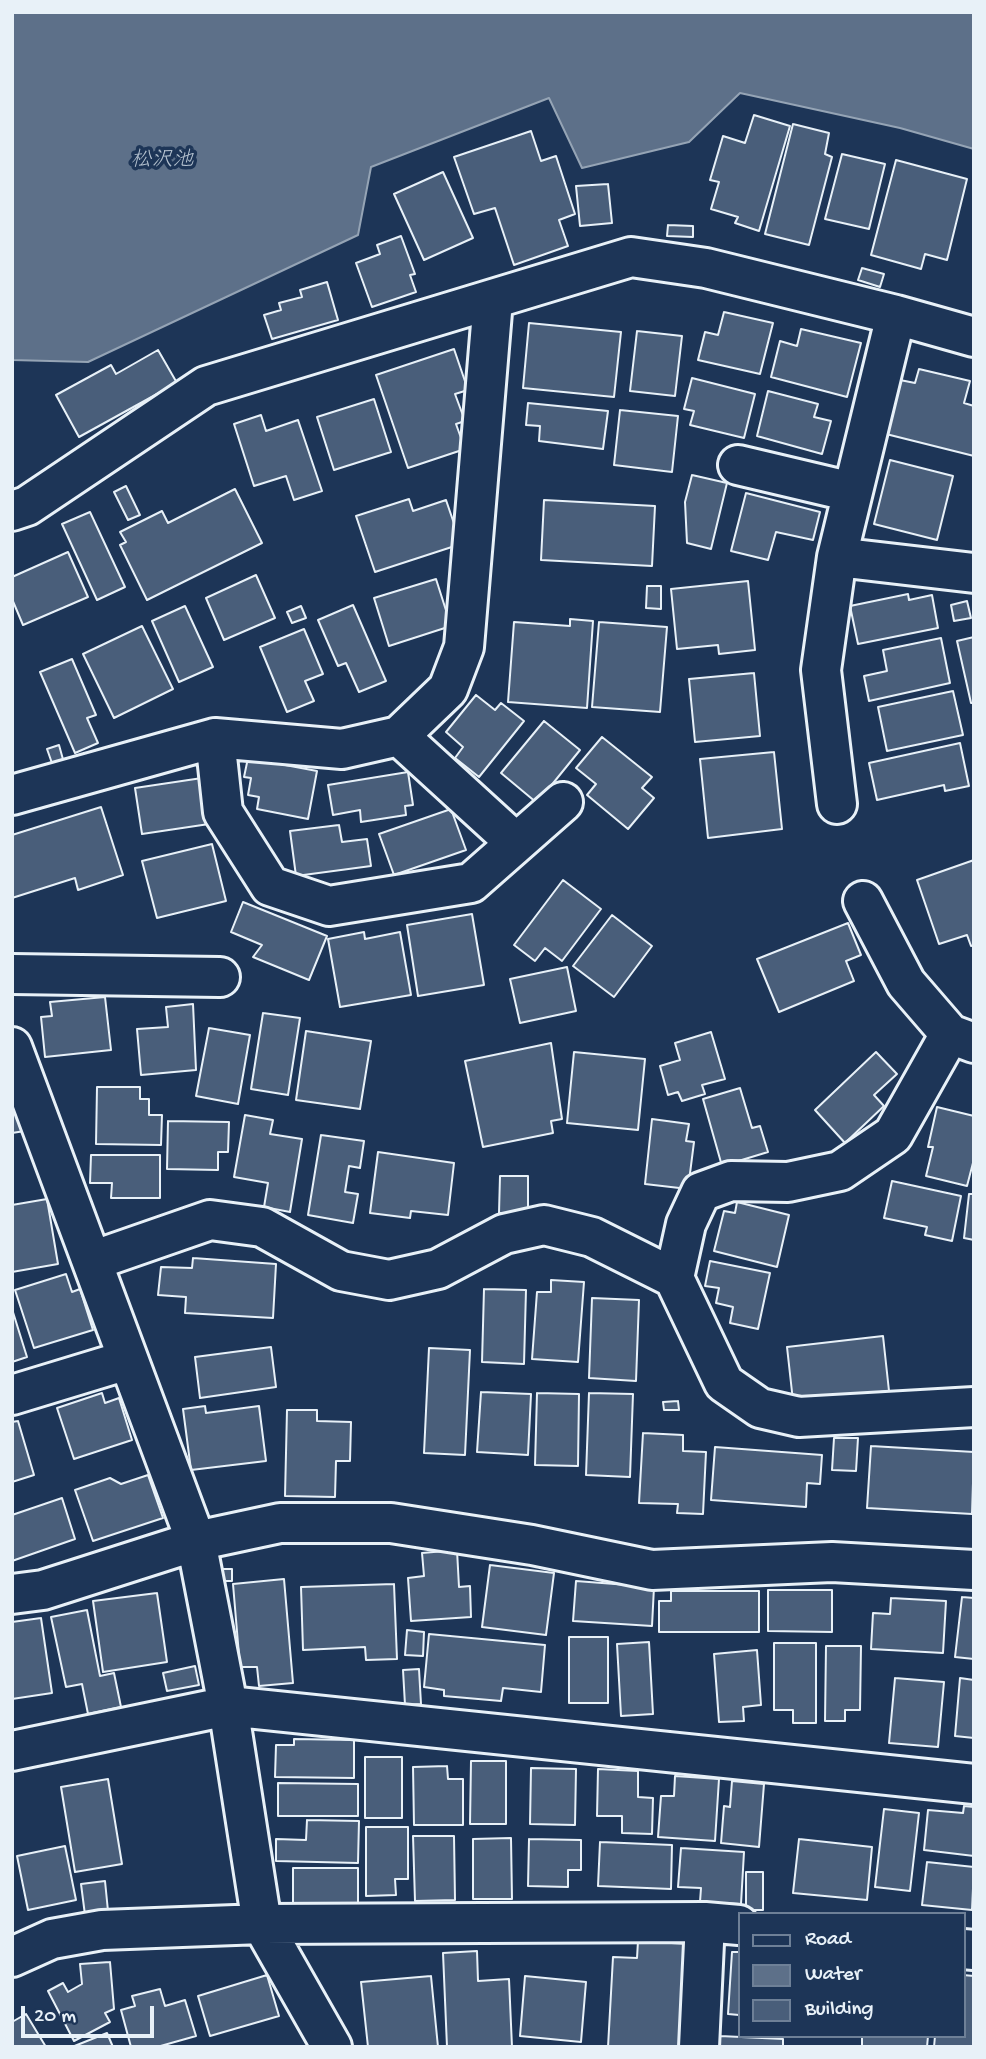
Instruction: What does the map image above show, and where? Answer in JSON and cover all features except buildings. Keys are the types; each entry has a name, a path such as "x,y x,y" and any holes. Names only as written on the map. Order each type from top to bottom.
{"street":[{"path":"12,512 27,506 206,386 631,257 706,268 896,314 974,337"},
{"path":"12,795 215,738 342,749 399,736 447,689 464,647 493,300"},
{"path":"837,804 821,670 837,557 896,314"},
{"path":"738,465 852,492"},
{"path":"837,557 974,573"},
{"path":"399,736 515,842"},
{"path":"215,738 223,812 270,887 329,906 471,883 563,802"},
{"path":"674,1278 686,1224 701,1192 731,1181 788,1182 840,1171 893,1135 962,1038 906,983 863,901"},
{"path":"12,974 220,977"},
{"path":"12,1047 196,1541 228,1706 262,1924 332,2047"},
{"path":"92,1261 210,1220 262,1227 341,1271 389,1280 438,1269 504,1234 544,1225 592,1237 674,1278 724,1383 760,1408 799,1417 974,1407"},
{"path":"12,1395 127,1360"},
{"path":"12,1594 43,1590 196,1541 280,1523 391,1523 532,1545 652,1570 832,1562 974,1570"},
{"path":"12,1751 228,1706 974,1784"},
{"path":"12,1957 52,1938 102,1930 262,1924 722,1923 699,2047"}],"water":[{"name":"松沢池","path":"12,12 974,12 974,149 900,128 740,93 689,142 582,168 549,98 371,167 358,235 88,362 12,360"}]}
